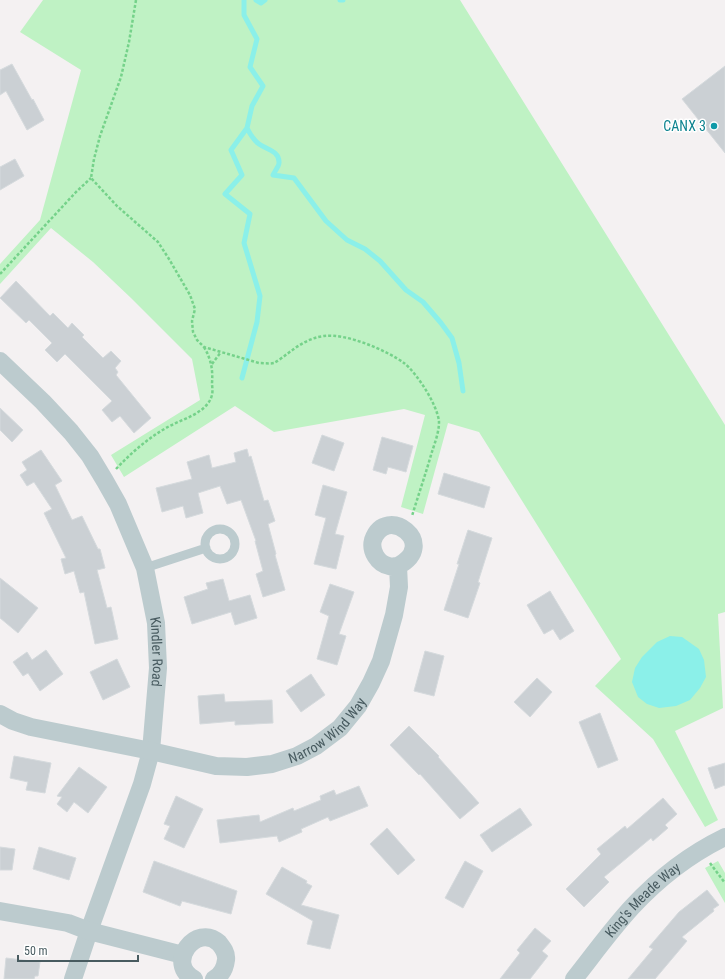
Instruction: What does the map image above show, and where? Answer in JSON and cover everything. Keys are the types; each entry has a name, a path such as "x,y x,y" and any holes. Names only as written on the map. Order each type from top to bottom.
{"street":[{"name":"Kindler Road","path":"0,361 43,402 71,432 90,456 105,481 118,504 145,568 156,623 158,668 152,751 142,784 73,979"},
{"path":"393,525 402,527 409,533 413,540 414,547 412,554 406,562 398,566 388,566 379,561 373,550 373,541 378,532 385,526 393,525"},
{"name":"Narrow Wind Way","path":"0,714 13,721 31,727 152,751 216,766 247,767 272,764 297,756 316,746 340,728 358,706 371,683 381,661 394,615 399,587 398,566"},
{"name":"King's Meade Way","path":"574,979 632,907 672,870 701,850 725,837"},
{"path":"0,911 68,923 89,931 183,955"},
{"path":"194,979 185,971 182,963 183,955 187,946 196,939 207,938 215,940 223,947 226,957 225,968 219,977 214,979"}],"lane":[{"path":"145,568 206,548"}],"path":[{"path":"0,274 76,192 91,178 100,136 121,77 136,0"},
{"path":"91,178 116,206 158,242 190,295 195,309 192,321 193,332 197,340 204,347 212,364 212,395 206,406 198,412 166,427 146,440 130,453 105,481"},
{"path":"204,347 259,363 268,364 275,362 301,343 314,337 333,335 350,338 389,354 405,363 414,373 427,393 438,414 439,424 412,516 409,533"},
{"path":"212,364 221,352"},
{"path":"701,850 725,883"}],"green space":[{"path":"43,0 460,0 725,425 725,612 718,614 723,708 675,731 718,820 705,827 653,739 595,686 621,659 479,432 448,423 423,514 401,507 425,415 404,409 274,432 235,406 124,477 111,455 200,400 192,359 93,262 51,228 0,284 0,264 40,220 81,70 20,32"},
{"path":"718,861 725,873 725,903 705,868"}],"water":[{"path":"670,636 682,637 699,649 704,660 706,677 700,688 690,700 676,706 659,708 647,704 638,697 632,682 635,668 642,657 657,642"}],"building":[{"path":"12,64 44,120 27,130 6,91 0,95 0,70"},
{"name":"CANX 3","path":"725,66 725,153 682,99"},
{"path":"15,159 24,176 0,190 0,167"},
{"path":"16,281 50,316 53,313 68,328 72,323 84,335 82,337 103,358 111,351 121,361 115,368 118,372 116,375 151,418 134,433 120,416 112,422 102,410 112,401 65,354 57,362 45,350 52,343 29,320 26,323 0,298"},
{"path":"0,408 23,430 12,442 0,430"},
{"path":"322,435 344,443 334,471 312,463"},
{"path":"382,437 413,446 406,472 388,467 386,474 373,470"},
{"path":"247,449 249,457 251,456 264,501 268,500 275,521 268,524 285,590 263,597 256,574 263,571 256,541 241,500 227,504 220,486 198,493 203,513 186,518 183,506 162,512 156,488 192,479 187,462 209,455 212,468 236,462 234,453"},
{"path":"41,450 62,481 55,485 72,520 82,516 98,549 100,549 105,568 97,570 107,608 111,607 118,639 95,644 84,592 80,593 74,571 65,574 61,559 66,558 44,513 52,509 34,482 27,486 20,475 27,470 22,462"},
{"path":"444,473 490,487 484,508 438,494"},
{"path":"323,485 347,492 335,534 344,536 336,569 314,564 326,518 315,515"},
{"path":"468,530 492,538 478,582 480,583 468,618 444,610"},
{"path":"0,578 38,608 18,633 0,618"},
{"path":"223,579 229,601 250,595 257,618 235,625 231,612 192,624 184,597 208,589 206,583"},
{"path":"330,584 354,592 339,634 346,636 337,665 317,659 329,616 320,612"},
{"path":"550,591 574,631 560,640 553,629 544,634 527,605"},
{"path":"46,650 63,674 40,691 28,673 23,676 13,662 27,652 32,660"},
{"path":"425,651 444,656 434,696 414,691"},
{"path":"117,659 130,687 103,700 90,672"},
{"path":"311,674 325,695 301,712 286,691"},
{"path":"537,678 552,692 530,717 514,702"},
{"path":"224,694 225,702 272,700 273,723 235,725 235,721 200,724 198,696"},
{"path":"600,713 618,760 598,768 579,722"},
{"path":"409,726 439,756 438,757 479,803 460,819 420,774 419,775 390,745"},
{"path":"14,756 51,763 45,793 26,790 28,782 10,778"},
{"path":"725,763 725,785 715,789 708,768"},
{"path":"79,767 107,787 88,813 74,802 67,812 57,804 62,797 57,796"},
{"path":"359,786 368,806 330,821 328,817 301,829 302,832 279,842 277,836 220,843 217,820 259,815 260,822 293,808 294,811 321,800 320,796 334,790 336,795"},
{"path":"176,796 203,809 184,848 164,839 170,826 164,824"},
{"path":"663,798 677,814 665,825 668,828 653,841 651,838 604,877 609,882 584,907 566,889 601,854 597,849 625,826 627,829"},
{"path":"520,808 532,825 492,852 480,835"},
{"path":"387,828 415,860 398,875 370,844"},
{"path":"0,847 15,849 12,870 0,870"},
{"path":"39,847 76,858 69,880 33,869"},
{"path":"154,861 237,891 231,914 182,901 180,906 143,892"},
{"path":"465,861 483,871 463,908 445,898"},
{"path":"282,867 307,881 306,883 312,886 301,905 339,915 330,949 307,944 313,921 266,894"},
{"path":"707,890 719,905 713,909 714,911 682,937 687,941 655,979 628,979 653,949 649,947 679,912"},
{"path":"535,928 551,941 542,951 548,956 530,979 500,979 520,953 517,950"},
{"path":"6,958 40,962 38,976 35,976 34,979 4,979"}],"waterway":[{"path":"242,378 257,322 260,296 244,243 250,214 225,194 242,175 231,150 247,128 252,106 263,86 250,67 257,39 244,15 244,0"},
{"path":"256,0 261,3 265,0"},
{"path":"247,128 257,142 275,153 279,159 278,167 273,175 294,178 326,221 347,240 365,249 380,261 406,290 423,302 441,323 452,338 459,363 463,391"}],"place":[{"name":"CANX 3","path":"714,126"}]}
